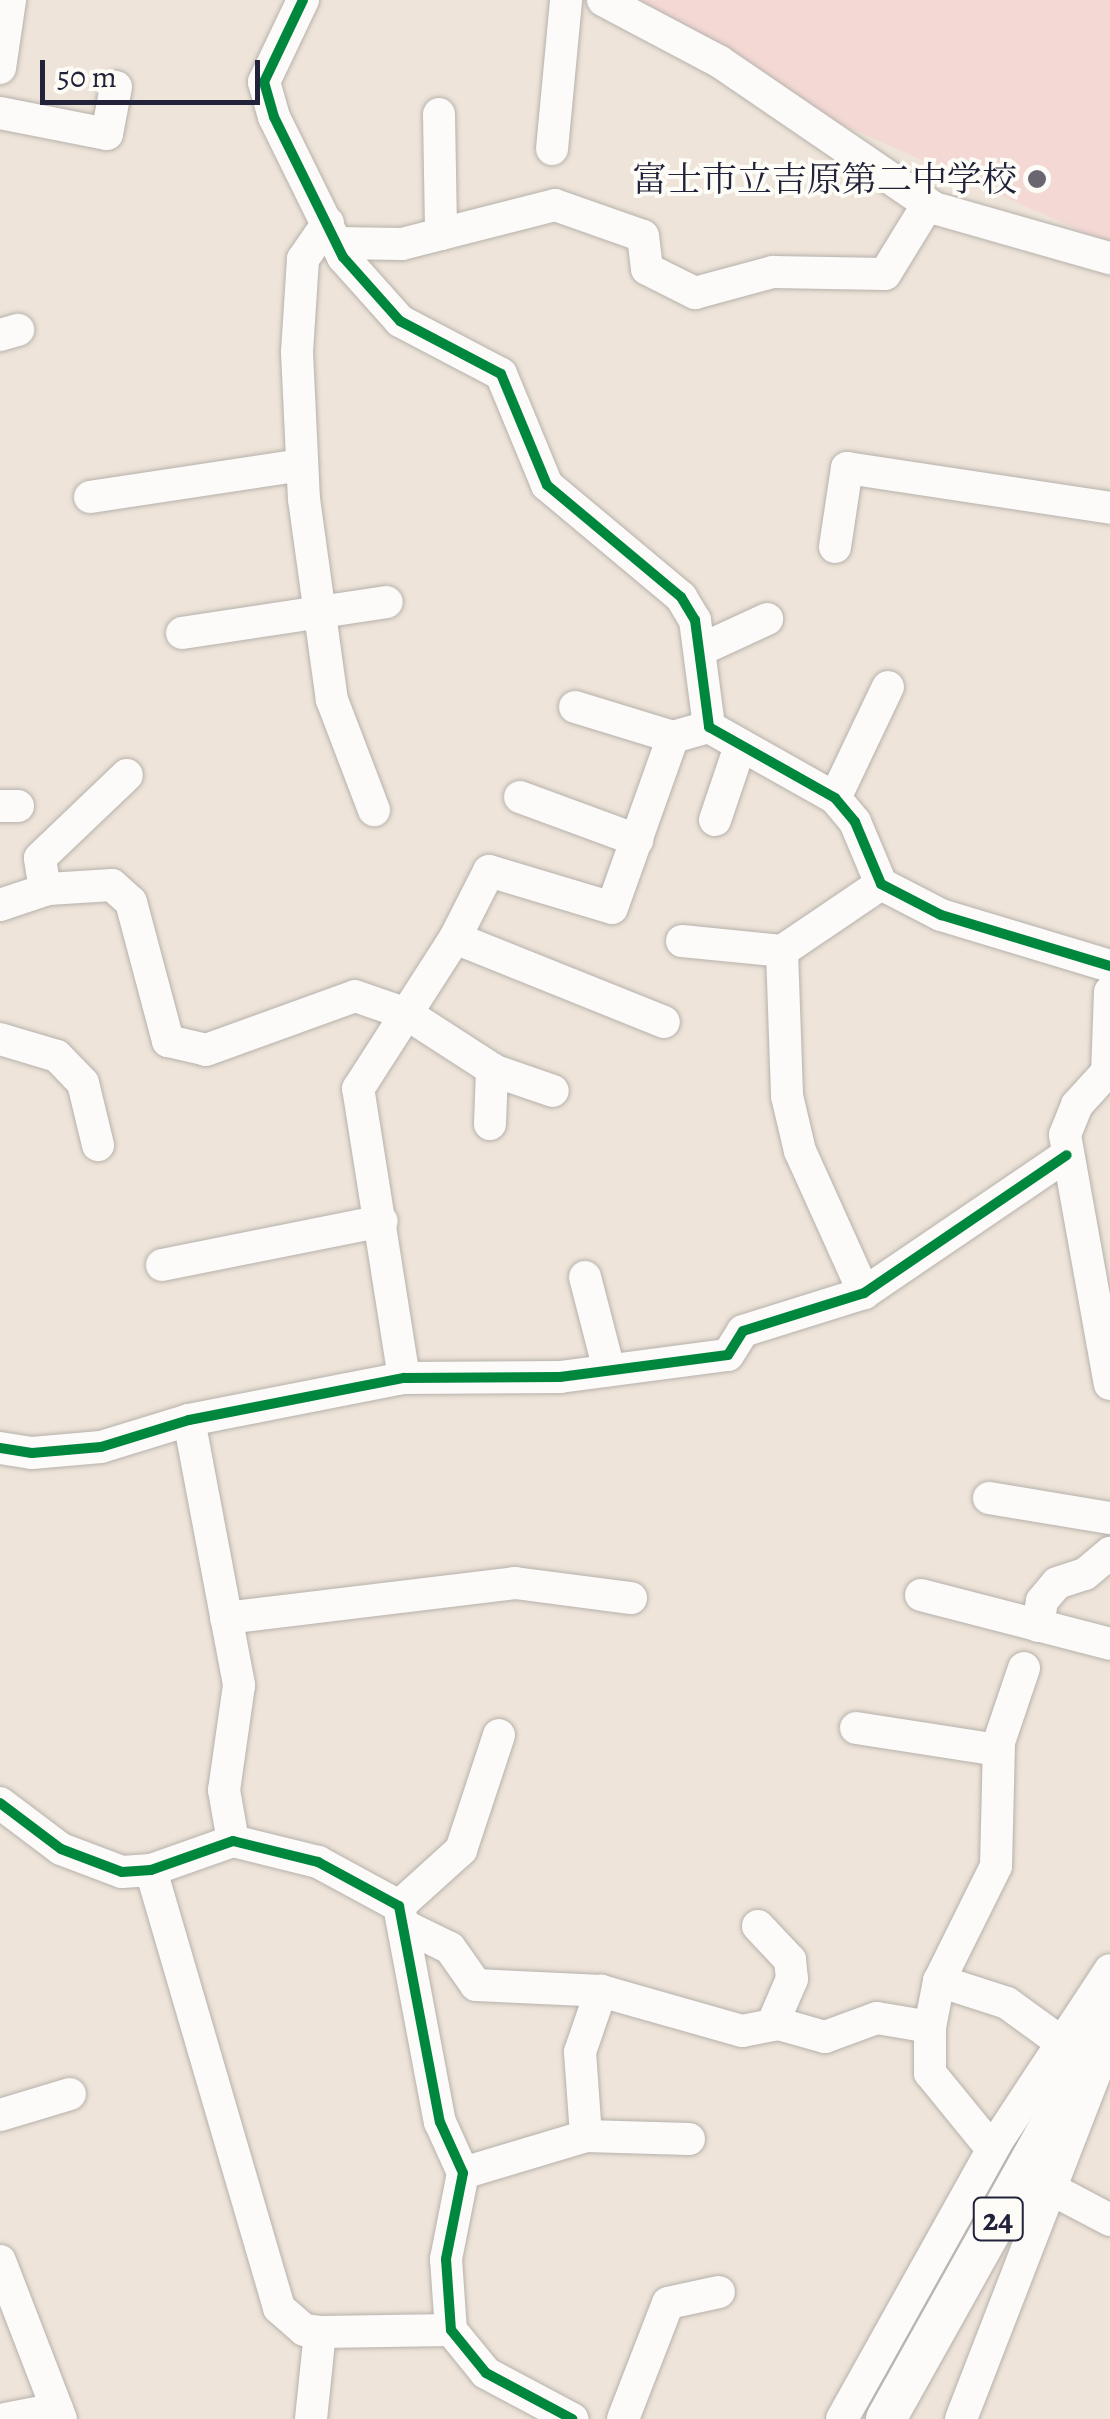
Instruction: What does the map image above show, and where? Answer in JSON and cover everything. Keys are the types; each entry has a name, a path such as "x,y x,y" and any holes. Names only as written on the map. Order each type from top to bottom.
{"main road":[{"name":"24","path":"886,2419 1110,2018"}],"street":[{"path":"0,68 10,0"},
{"path":"303,0 264,82 274,117 332,233 400,322 501,374 547,484 681,597 695,620 709,728"},
{"path":"552,149 566,0"},
{"path":"603,0 720,62 928,204 978,225 1110,258"},
{"path":"0,113 107,134 116,87"},
{"path":"439,114 442,234"},
{"path":"374,810 332,700 318,614 302,465 298,352 303,258 332,233 402,244 556,205 643,236 647,269 695,293 773,272 885,274 928,204"},
{"path":"90,497 302,465"},
{"path":"835,547 847,468 1110,508"},
{"path":"182,633 387,602"},
{"path":"700,650 767,619"},
{"path":"834,798 888,687"},
{"path":"575,706 673,737 709,728 834,798 855,822 882,884 940,915 1110,966"},
{"path":"404,1378 358,1090 454,938 488,871 612,908 673,737"},
{"path":"716,820 740,746"},
{"path":"45,890 40,858 127,775"},
{"path":"520,798 637,840"},
{"path":"682,941 782,952 882,884"},
{"path":"0,905 45,890 112,885 131,902 168,1041 206,1050 355,996 407,1014 492,1069 553,1091"},
{"path":"454,938 664,1022"},
{"path":"782,952 787,1096 800,1151 864,1293"},
{"path":"1110,992 1107,1072 1077,1105 1064,1135 1110,1384"},
{"path":"0,1038 58,1056 83,1082 98,1145"},
{"path":"490,1124 492,1069"},
{"path":"0,1448 32,1453 101,1448 189,1420 404,1378 560,1377 728,1355 742,1331 864,1293 1067,1154"},
{"path":"162,1265 382,1222"},
{"path":"585,1277 609,1370"},
{"path":"189,1420 239,1685 224,1790 234,1841"},
{"path":"989,1498 1110,1518"},
{"path":"1038,1626 1042,1601 1057,1584 1085,1574 1110,1554"},
{"path":"226,1618 515,1583 631,1598"},
{"path":"921,1595 1110,1644"},
{"path":"992,2149 930,2072 930,2026 939,1981 996,1866 998,1750 1024,1668"},
{"path":"856,1728 998,1750"},
{"path":"401,1916 461,1850 499,1735"},
{"path":"0,1803 61,1849 122,1872 151,1870 234,1841 318,1862 450,1948 476,1986 601,1992 742,2031 772,2025 825,2037 876,2018 930,2026"},
{"path":"151,1870 278,2308 304,2330 452,2330"},
{"path":"401,1916 440,2122 463,2173 446,2258 452,2330 486,2373 572,2419"},
{"path":"758,1926 790,1960 792,1979 772,2025"},
{"path":"842,2419 992,2149 1058,2040 1110,1970"},
{"path":"939,1981 1007,2004 1058,2040"},
{"path":"586,2136 580,2052 601,1992"},
{"path":"960,2419 1054,2191 1110,2031"},
{"path":"0,2115 70,2094"},
{"path":"463,2173 586,2136 689,2139"},
{"path":"1054,2191 1110,2220"},
{"path":"0,2261 59,2414 5,2419"},
{"path":"623,2419 668,2303 719,2292"},
{"path":"311,2419 320,2332"}],"shaded area":[{"name":"富士市立吉原第二中学校","path":"635,0 1110,0 1110,244 819,114"}],"cycle path":[{"path":"303,0 264,82 274,117 343,257 400,321 501,374 547,485 681,597 695,620 709,727 835,798 855,822 881,884 941,915 1110,966"},
{"path":"0,1448 32,1453 101,1447 189,1420 404,1378 560,1377 728,1355 743,1331 864,1293 1067,1155"},
{"path":"0,1803 61,1849 122,1872 151,1870 233,1841 318,1862 399,1906 440,2122 463,2173 446,2259 451,2330 486,2373 572,2419"}],"place":[{"name":"富士市立吉原第二中学校","path":"1037,179"}]}
